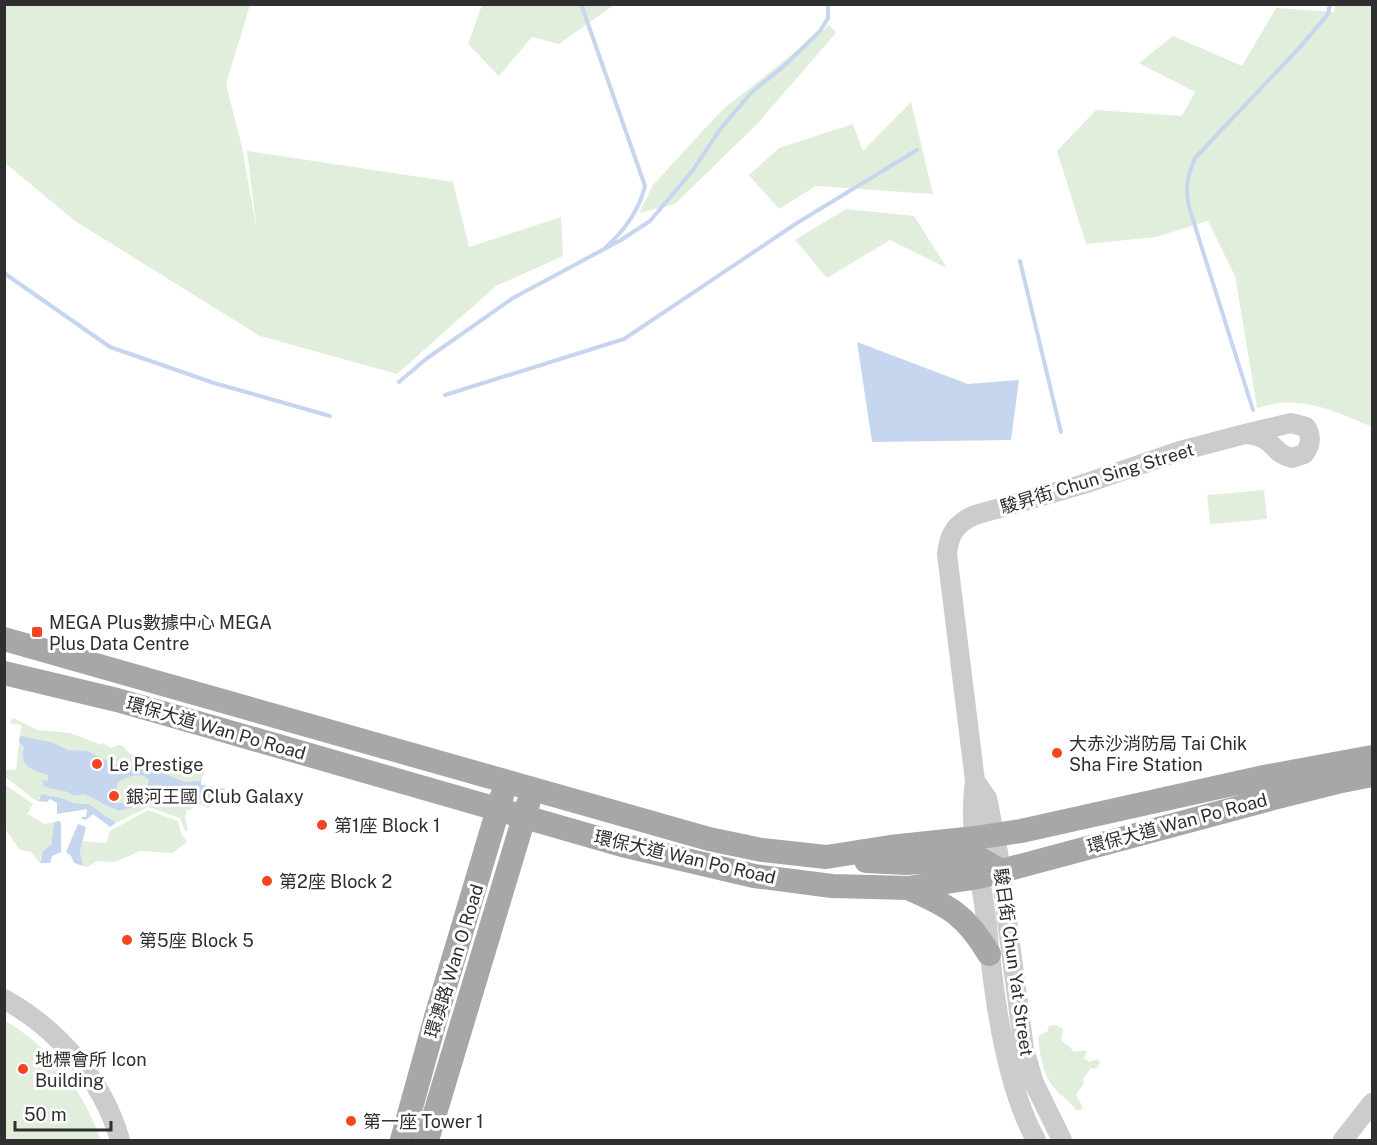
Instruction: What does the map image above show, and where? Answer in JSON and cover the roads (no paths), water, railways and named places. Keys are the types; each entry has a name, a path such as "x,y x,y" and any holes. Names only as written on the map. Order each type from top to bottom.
{"main road":[{"name":"環保大道 Wan Po Road","path":"4,639 532,790 709,839 762,850 826,856 890,847 985,856 1270,799 1372,775"},
{"name":"環保大道 Wan Po Road","path":"4,673 159,712 634,848 754,876 832,886 908,888 985,856 1264,777 1372,757"},
{"name":"環澳路 Wan O Road","path":"402,1140 507,783"},
{"name":"環澳路 Wan O Road","path":"427,1140 532,790"},
{"path":"908,888 946,906 963,918 976,932 989,954"}],"street":[{"name":"駿昇街 Chun Sing Street","path":"953,530 961,522 975,515 1084,484 1180,451 1245,434"},
{"name":"駿日街 Chun Yat Street","path":"953,530 947,554 975,781 972,799 1024,1048 1034,1083 1062,1140"},
{"name":"駿日街 Chun Yat Street","path":"985,856 989,954 1009,1059 1020,1101 1036,1140"},
{"path":"4,999 34,1018 79,1062 111,1117 120,1140"},
{"path":"1343,1140 1372,1103"}],"water":[{"path":"857,342 968,384 1019,380 1011,440 872,442"},
{"path":"20,736 51,742 68,750 88,751 112,764 145,765 185,782 201,781 201,785 225,789 221,803 202,799 180,802 172,796 147,786 149,780 138,775 118,782 114,802 135,805 118,811 84,794 74,796 67,792 44,787 42,780 48,781 48,775 25,764 24,747 19,742"},
{"path":"42,794 73,803 89,804 116,823 110,827 93,814 86,820 82,819 81,817 86,817 87,809 57,814 57,803 50,799 47,802 38,801"},
{"path":"54,822 61,822 61,852 52,856 50,863 40,863 43,851 51,845"},
{"path":"78,824 86,827 80,851 83,866 74,863 66,852"}],"waterway":[{"path":"581,4 645,186 630,220 606,247"},
{"path":"399,382 426,359 513,298 621,240 650,221 693,170 721,128 752,92 784,66 820,31 828,18 828,4"},
{"path":"1253,410 1189,207 1187,194 1189,176 1195,158 1302,45 1328,14 1330,4"},
{"path":"445,395 624,339 797,223 917,150"},
{"path":"1020,261 1061,432"},
{"path":"4,273 110,347 214,383 330,416"}],"place":[{"name":"MEGA Plus數據中心 MEGA Plus Data Centre","path":"37,632"},
{"name":"大赤沙消防局 Tai Chik Sha Fire Station","path":"1057,753"},
{"name":"Le Prestige","path":"97,764"},
{"name":"銀河王國 Club Galaxy","path":"114,796"},
{"name":"第1座 Block 1","path":"322,825"},
{"name":"第2座 Block 2","path":"267,881"},
{"name":"第5座 Block 5","path":"127,940"},
{"name":"地標會所 Icon Building","path":"23,1069"},
{"name":"第一座 Tower 1","path":"351,1121"}]}
